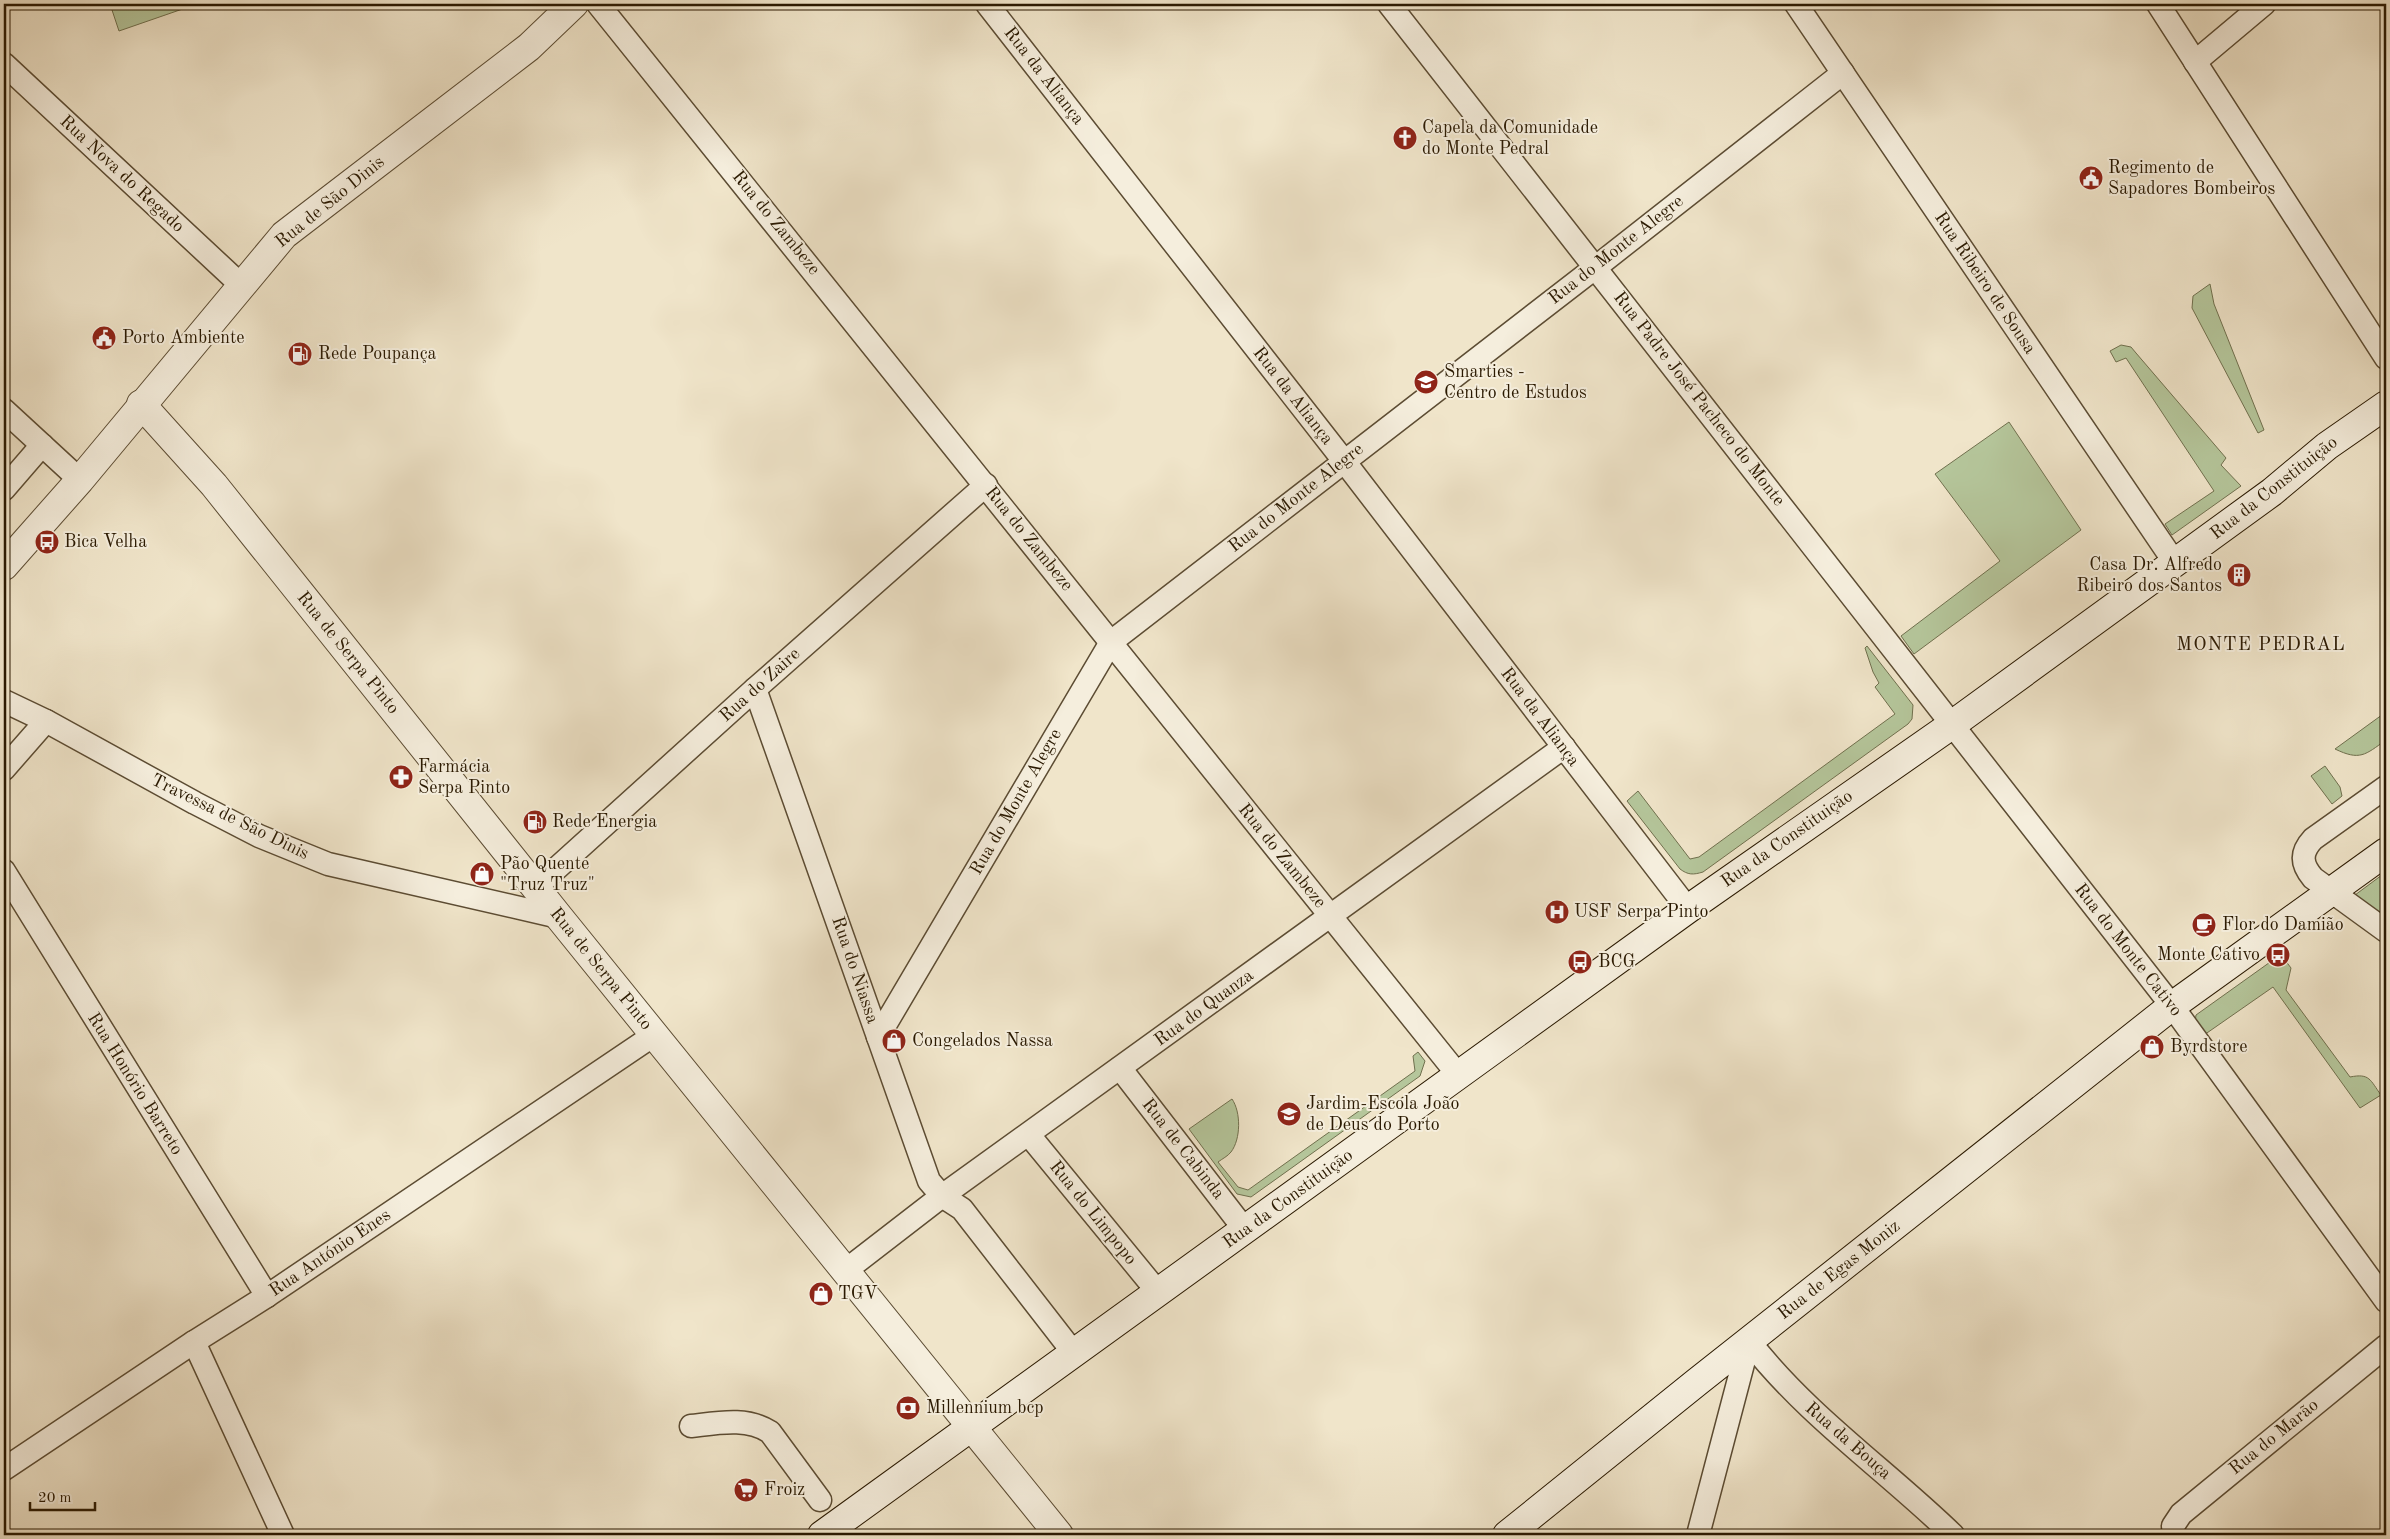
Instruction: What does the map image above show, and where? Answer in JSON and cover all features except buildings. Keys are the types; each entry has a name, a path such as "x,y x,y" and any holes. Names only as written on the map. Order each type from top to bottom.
{"main road":[{"name":"Rua de São Dinis","path":"4,566 80,480 141,404 284,235 528,48 574,4"},
{"name":"Rua de Serpa Pinto","path":"141,404 214,485 559,917 1059,1535"},
{"name":"Rua da Constituição","path":"822,1535 1688,909 1953,724 2272,492 2327,446 2386,405"},
{"name":"Rua de Egas Moniz","path":"1507,1535 2172,1006 2386,852"}],"street":[{"name":"Rua do Zambeze","path":"598,4 1459,1076"},
{"name":"Rua da Aliança","path":"987,4 1344,460 1688,909"},
{"name":"Rua Padre José Pacheco do Monte","path":"1389,4 1953,724"},
{"name":"Rua Ribeiro de Sousa","path":"1796,4 2175,563"},
{"path":"2158,4 2386,358"},
{"path":"2195,62 2264,4"},
{"name":"Rua Nova do Regado","path":"4,64 241,285"},
{"name":"Rua do Monte Alegre","path":"878,1037 1111,642 1596,267 1843,73"},
{"path":"4,410 80,480"},
{"path":"4,489 42,445"},
{"name":"Rua do Zaire","path":"536,888 755,689 986,485"},
{"name":"Rua do Niassa","path":"755,689 929,1181 942,1196 962,1209 1073,1352"},
{"name":"Travessa de São Dinis","path":"4,701 46,721 259,836 328,864 559,917"},
{"path":"4,770 46,721"},
{"name":"Rua do Monte Cativo","path":"1953,724 2172,1006 2386,1301"},
{"name":"Rua do Quanza","path":"845,1271 942,1196 1564,747"},
{"path":"2386,787 2313,839 2306,847 2303,856 2306,869 2331,891 2386,931"},
{"name":"Rua Honório Barreto","path":"4,871 267,1296"},
{"name":"Rua António Enes","path":"4,1469 194,1342 267,1296 654,1035"},
{"name":"Rua de Cabinda","path":"1120,1068 1245,1230"},
{"name":"Rua do Limpopo","path":"1029,1135 1157,1291"},
{"path":"1698,1535 1749,1341"},
{"name":"Rua da Bouça","path":"1749,1341 1766,1363 1812,1411 1954,1535"},
{"path":"194,1342 283,1535"},
{"name":"Rua do Marão","path":"2174,1535 2173,1526 2181,1514 2386,1346"},
{"path":"691,1426 731,1422 752,1423 761,1426 770,1432 820,1500"}],"green space":[{"path":"110,4 197,4 119,31"},
{"path":"2210,284 2214,304 2264,430 2258,433 2192,308 2193,296"},
{"path":"2121,345 2131,347 2226,458 2221,465 2241,486 2172,535 2165,524 2214,491 2126,358 2116,362 2110,351"},
{"path":"2009,422 2081,530 1914,654 1901,636 2000,561 1935,474"},
{"path":"1867,646 1913,705 1912,719 1908,724 1703,872 1691,874 1680,869 1627,801 1638,791 1690,859 1699,857 1895,714 1875,687 1879,683 1865,648"},
{"path":"2386,712 2386,740 2362,755 2351,755 2335,749"},
{"path":"2325,766 2340,787 2342,796 2332,804 2311,776"},
{"path":"2386,872 2386,921 2355,895"},
{"path":"2273,960 2277,966 2285,960 2291,968 2286,990 2350,1077 2366,1077 2381,1095 2360,1108 2273,987 2204,1035 2195,1022 2196,1015"},
{"path":"1418,1052 1425,1061 1420,1076 1251,1197 1237,1194 1189,1129 1232,1099 1237,1111 1239,1126 1237,1140 1231,1152 1218,1162 1238,1187 1248,1190 1415,1071 1413,1056"}],"place":[{"name":"Capela da Comunidade do Monte Pedral","path":"1405,138"},
{"name":"Regimento de Sapadores Bombeiros","path":"2091,178"},
{"name":"Porto Ambiente","path":"104,338"},
{"name":"Rede Poupança","path":"300,354"},
{"name":"Smarties - Centro de Estudos","path":"1426,382"},
{"name":"Bica Velha","path":"47,542"},
{"name":"Casa Dr. Alfredo Ribeiro dos Santos","path":"2239,575"},
{"name":"Farmácia Serpa Pinto","path":"401,777"},
{"name":"Rede Energia","path":"535,822"},
{"name":"Pão Quente \"Truz Truz\"","path":"482,874"},
{"name":"USF Serpa Pinto","path":"1557,912"},
{"name":"Flor do Damião","path":"2204,925"},
{"name":"Monte Cativo","path":"2278,955"},
{"name":"BCG","path":"1580,962"},
{"name":"Congelados Nassa","path":"894,1041"},
{"name":"Byrdstore","path":"2152,1047"},
{"name":"Jardim-Escola João de Deus do Porto","path":"1289,1114"},
{"name":"TGV","path":"821,1294"},
{"name":"Millennium bcp","path":"908,1408"},
{"name":"Froiz","path":"746,1490"}],"district":[{"name":"MONTE PEDRAL","path":"2261,645"}]}
